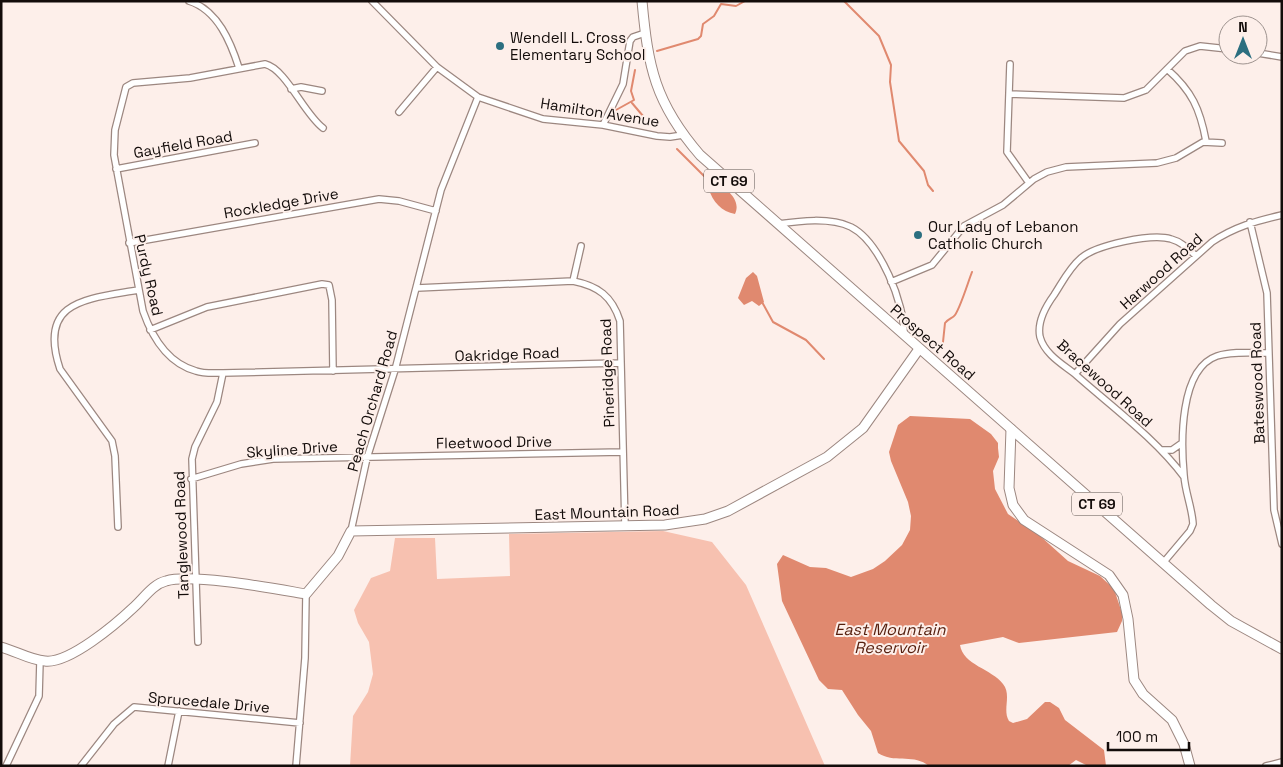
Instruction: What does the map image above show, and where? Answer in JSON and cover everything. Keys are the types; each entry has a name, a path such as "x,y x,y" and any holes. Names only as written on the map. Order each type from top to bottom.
{"street":[{"path":"189,1 199,5 224,30 232,45 239,68 262,64 271,66 291,89 314,121 323,128"},
{"name":"Hamilton Avenue","path":"372,1 437,67 478,98 543,119 603,126 657,136 683,135"},
{"name":"Prospect Road","path":"642,1 648,57 657,89 683,135 700,155 1163,563 1231,620 1282,649"},
{"path":"603,126 623,84 630,41 633,36 646,33"},
{"path":"1009,94 1124,98 1146,90 1178,56 1192,48 1200,46 1218,48"},
{"path":"1268,55 1282,57"},
{"path":"1010,64 1008,152 1029,184"},
{"path":"399,112 437,67"},
{"name":"Purdy Road","path":"239,68 190,78 127,85 114,136 116,168 138,290 150,330 158,344 181,365 196,372 395,370"},
{"path":"1167,69 1190,92 1203,125 1206,141"},
{"path":"291,89 301,87 322,91"},
{"name":"Peach Orchard Road","path":"306,594 340,552 351,532 367,458 395,370 418,288 436,211 448,170 478,98"},
{"path":"891,282 932,265 964,226 1003,206 1043,173 1061,168 1163,162 1206,141 1222,142"},
{"name":"Gayfield Road","path":"116,168 255,143"},
{"name":"Rockledge Drive","path":"129,243 378,199 400,201 436,211"},
{"name":"Harwood Road","path":"1075,374 1120,324 1196,256 1227,232 1250,222 1282,215"},
{"path":"778,224 817,222 839,223 852,227 869,244 891,282 903,317 904,335"},
{"name":"Bateswood Road","path":"1250,222 1267,293 1274,510 1282,544"},
{"name":"Bracewood Road","path":"1184,477 1161,450 1046,348 1040,337 1040,327 1048,303 1080,259 1104,245 1169,238 1180,242 1196,256"},
{"path":"573,281 581,246"},
{"name":"Pineridge Road","path":"418,288 573,281 598,288 612,302 620,321 619,363 625,526"},
{"path":"150,330 220,304 322,284 329,285 332,295 333,371"},
{"path":"118,527 115,456 112,441 60,369 54,337 59,319 67,309 77,303 138,290"},
{"name":"East Mountain Road","path":"351,532 665,525 705,519 728,510 827,457 863,428 919,349"},
{"path":"1163,563 1190,531 1192,524 1184,477 1182,443 1187,396 1192,381 1205,363 1216,356 1231,353 1268,353"},
{"name":"Oakridge Road","path":"395,370 619,363"},
{"name":"Tanglewood Road","path":"198,642 194,580 192,459 195,447 217,402 223,373"},
{"path":"1011,429 1009,488 1013,505 1024,520 1109,575 1123,595 1128,619 1134,680 1143,694 1172,720 1179,731 1190,766"},
{"path":"1161,450 1172,450 1182,443"},
{"name":"Fleetwood Drive","path":"367,458 622,452"},
{"name":"Skyline Drive","path":"191,480 258,460 367,458"},
{"path":"1,648 40,661 54,661 70,655 122,618 160,583 171,580 194,580 306,594 306,652 296,766"},
{"path":"6,766 39,696 40,661"},
{"name":"Sprucedale Drive","path":"81,766 114,724 134,707 300,723"},
{"path":"168,766 179,710"},
{"path":"1266,766 1282,762"}],"shaded area":[{"path":"663,531 712,542 746,585 825,766 350,766 353,716 368,692 373,674 369,642 358,623 354,610 371,578 390,571 395,538 435,538 437,579 510,576 509,534"}],"water":[{"path":"712,182 731,194 736,203 737,209 735,214 726,211 715,202 709,189"},
{"path":"753,272 757,276 764,302 759,306 752,301 744,305 738,298 746,278"},
{"name":"East Mountain Reservoir","path":"910,416 970,419 991,434 998,443 999,457 993,471 995,489 1008,514 1039,535 1068,561 1100,576 1114,589 1122,613 1122,621 1117,632 1019,643 1003,637 960,645 966,657 992,674 1006,688 1006,712 1009,721 1013,723 1027,719 1045,702 1050,702 1059,708 1065,720 1104,750 1106,766 1088,766 1076,760 1068,766 929,766 917,760 884,756 878,753 871,731 842,690 828,689 819,680 782,601 777,564 783,555 810,567 826,568 851,577 873,569 902,545 910,530 911,516 908,502 889,452 898,425"}],"waterway":[{"path":"657,51 698,39 701,36 703,24 714,16 721,4 736,6 745,1"},
{"path":"844,1 879,36 891,65 890,82 899,141 924,171 928,185 933,191"},
{"path":"616,110 634,100 631,91 635,70"},
{"path":"632,103 643,116"},
{"path":"677,149 704,176"},
{"path":"943,342 945,323 957,311 972,272"},
{"path":"762,302 773,322 806,340 824,359"}],"place":[{"name":"Wendell L. Cross Elementary School","path":"500,46"},
{"name":"Our Lady of Lebanon Catholic Church","path":"918,235"}]}
